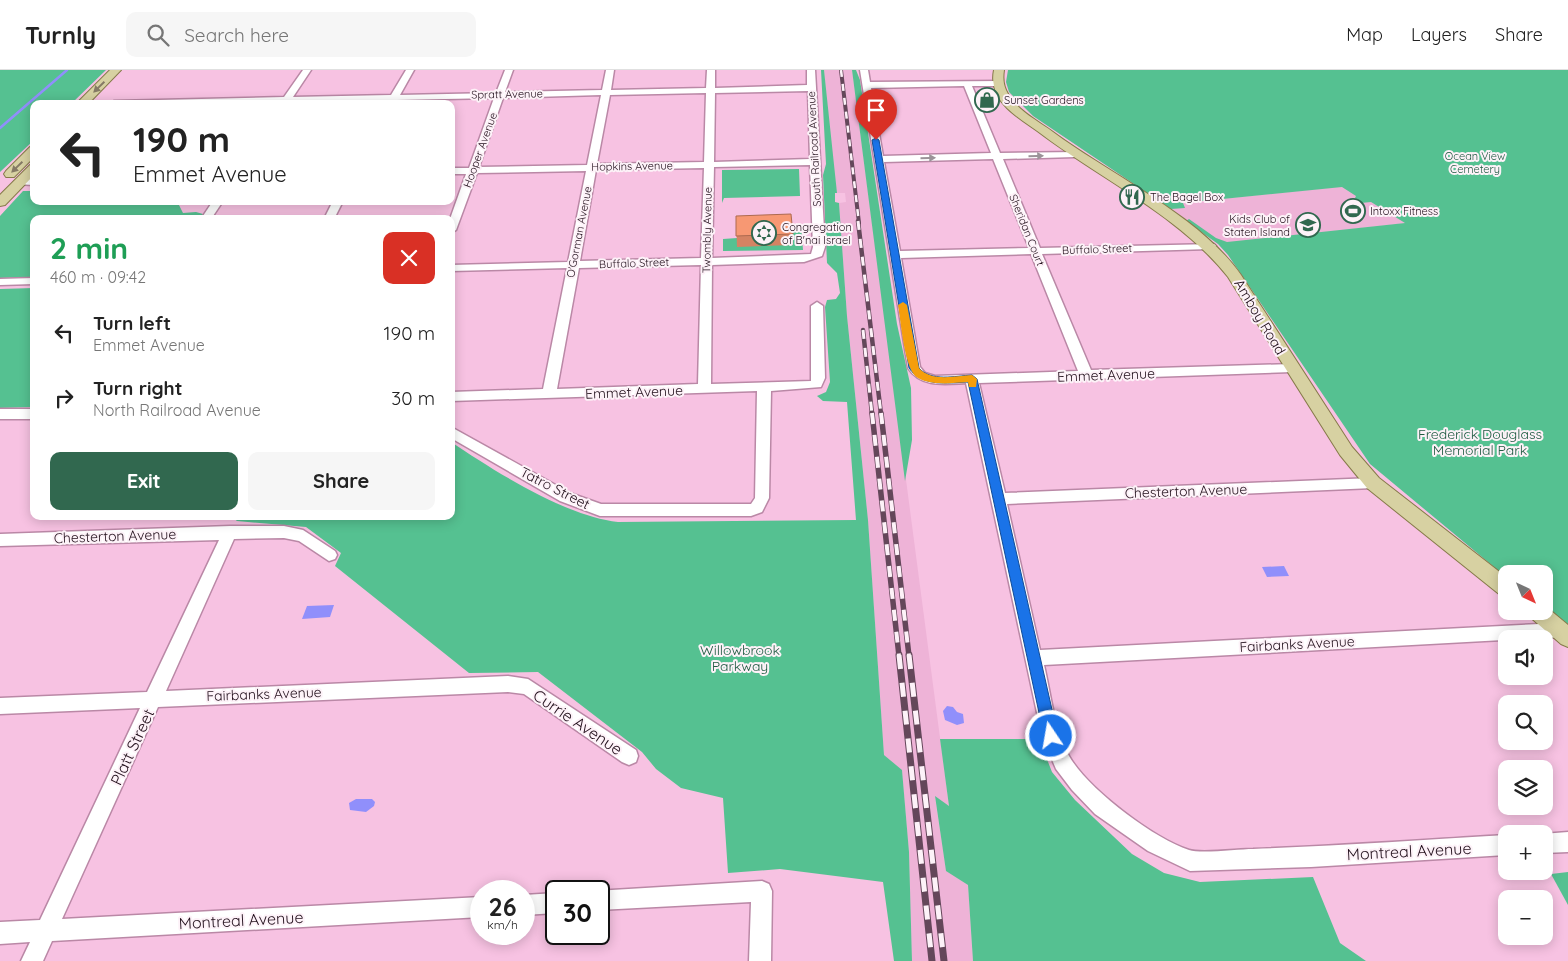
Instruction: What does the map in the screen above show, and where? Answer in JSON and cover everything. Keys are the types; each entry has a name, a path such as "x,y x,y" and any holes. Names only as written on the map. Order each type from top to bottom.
{"main road":[{"path":"997,83 999,70"},
{"path":"86,100 120,73"},
{"path":"100,100 120,73"},
{"name":"Amboy Road","path":"997,83 1010,105 1075,154 1184,225 1210,246 1234,275 1346,451 1373,483 1498,582"},
{"path":"0,183 30,154"},
{"path":"0,202 30,172"},
{"path":"1548,620 1564,634"}],"street":[{"path":"287,100 307,70"},
{"path":"393,100 410,70"},
{"name":"Hooper Avenue","path":"455,219 509,70"},
{"name":"O'Gorman Avenue","path":"549,395 610,70"},
{"name":"Twombly Avenue","path":"704,389 712,70"},
{"name":"South Railroad Avenue","path":"811,70 813,162 819,247 816,256"},
{"path":"864,70 894,255"},
{"path":"866,85 997,83"},
{"name":"Sheridan Court","path":"967,84 1087,376"},
{"name":"Spratt Avenue","path":"393,100 500,94 811,88"},
{"path":"879,159 1075,154"},
{"name":"Hopkins Avenue","path":"455,171 813,162"},
{"path":"19,182 30,182"},
{"name":"Buffalo Street","path":"894,255 1210,246"},
{"name":"Emmet Avenue","path":"894,255 914,368 920,376 935,380 1292,368"},
{"name":"Buffalo Street","path":"455,268 804,259 816,256"},
{"path":"0,282 30,281"},
{"name":"Emmet Avenue","path":"455,397 816,384 819,378 817,306"},
{"path":"972,379 1034,658"},
{"name":"Tatro Street","path":"455,434 564,497 600,510 744,510 757,508 762,498 764,387"},
{"path":"0,414 30,414"},
{"name":"Chesterton Avenue","path":"999,499 1373,483"},
{"path":"230,532 297,534 330,554"},
{"name":"Chesterton Avenue","path":"0,540 230,532"},
{"name":"Platt Street","path":"32,961 230,532"},
{"name":"Fairbanks Avenue","path":"1034,658 1564,634"},
{"name":"Montreal Avenue","path":"1034,658 1051,736 1063,763 1079,784 1102,807 1129,827 1155,844 1190,861 1311,857 1498,846"},
{"name":"Fairbanks Avenue","path":"0,706 508,684 528,687"},
{"name":"Currie Avenue","path":"528,687 628,756"},
{"path":"1553,843 1568,842"},
{"path":"610,899 762,892 760,961"},
{"name":"Montreal Avenue","path":"0,934 470,908"}],"shaded area":[{"path":"824,70 852,70 949,806 935,797 946,870 968,885 973,961 912,961 909,852 902,771 884,755 868,520 847,316 839,203 846,202 845,193 837,193 834,176"},
{"path":"1345,186 1406,223 1218,244 1165,205"},
{"path":"1284,566 1289,576 1267,577 1262,567"},
{"path":"334,605 330,617 302,619 307,606"},
{"path":"947,706 953,707 957,712 963,714 964,723 957,725 945,720 943,711"},
{"path":"356,799 372,799 375,802 374,806 366,812 350,810 349,803"}],"green space":[{"path":"0,70 106,70 75,100 30,100 30,144 0,172"},
{"name":"Willowbrook Parkway","path":"821,70 824,70 837,193 835,193 835,202 839,203 847,316 868,520 884,755 902,770 909,852 912,961 894,961 883,882 780,869 728,873 723,798 681,788 656,769 642,752 538,672 469,673 335,566 341,553 306,527 236,520 455,520 455,445 510,479 554,502 597,518 618,522 856,520 847,402 823,401 817,396 826,392 830,382 825,307 827,300 836,299 840,293 837,273 827,263 823,175 826,164"},
{"path":"852,70 856,70 860,80 897,324 911,388 912,440 905,481"},
{"name":"Ocean View Cemetery","path":"1008,70 1568,70 1568,627 1553,614 1553,565 1498,565 1498,570 1370,464 1228,255 1218,244 1186,221 1189,219 1216,238 1227,242 1405,223 1371,202 1361,203 1355,198 1356,196 1342,187 1183,203 1185,208 1171,209 1033,116 1009,92 1006,82"},
{"path":"799,169 800,196 724,198 722,203 722,170"},
{"path":"23,191 30,191 30,205 179,205 183,213 196,212 203,214 30,215 30,277 0,278 0,216"},
{"path":"791,224 801,224 803,250 723,251 723,239 737,238 737,247"},
{"path":"30,288 30,407 0,408 0,289"},
{"path":"940,739 1039,739 1052,772 1075,800 1132,854 1164,873 1200,882 1313,877 1340,943 1366,961 973,961 968,885 946,871 935,796 949,806"},
{"path":"1568,872 1568,905 1553,878 1553,874"}],"building":[{"path":"791,214 793,234 736,236 736,216"}],"waterway":[{"path":"32,100 67,70"},
{"path":"0,128 30,102"}],"railway":[{"path":"841,70 859,223"},
{"path":"858,221 881,414"},
{"path":"863,330 872,414"},
{"path":"872,413 899,656"},
{"path":"881,413 909,656"},
{"path":"899,655 932,961"},
{"path":"909,655 944,961"}],"slow traffic":[{"path":"903,305 914,368 920,376 935,380 972,379 973,384"}],"place":[{"name":"Sunset Gardens","path":"987,100"},
{"name":"The Bagel Box","path":"1132,197"},
{"name":"Intoxx Fitness","path":"1353,211"},
{"name":"Kids Club of Staten Island","path":"1308,225"},
{"name":"Congregation of B'nai Israel","path":"764,233"}],"route":[{"path":"876,140 914,368 920,376 935,380 972,379 1051,736"}],"park label":[{"name":"Frederick Douglass Memorial Park","path":"1480,442"}]}
